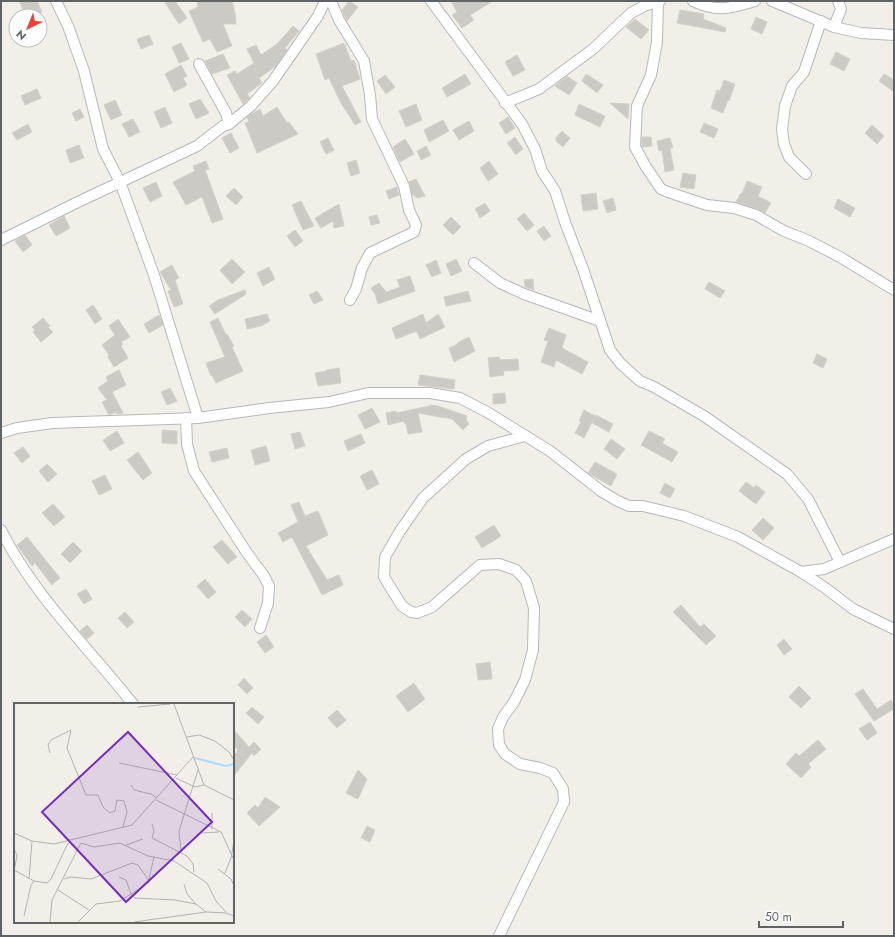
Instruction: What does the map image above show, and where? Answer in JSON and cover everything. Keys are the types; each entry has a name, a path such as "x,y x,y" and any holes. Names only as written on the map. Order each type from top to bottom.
{"street":[{"path":"56,1 68,26 84,71 103,149 120,182 154,275 198,418"},
{"path":"1,240 197,146 223,126 229,124 251,106 273,81 318,16 325,1"},
{"path":"331,1 339,20 364,62 370,95 372,119 404,186 409,210 416,225 414,232 370,253 362,268 356,289 350,300"},
{"path":"431,1 522,124 535,149 542,171 555,191 610,350 621,364 640,381 654,387 704,416 787,474 808,499 840,562"},
{"path":"505,103 539,89 593,50 631,13 644,6 659,1 657,42 651,74 637,106 635,147 661,189 707,205 734,208 756,215 784,231 807,240 840,257 894,290"},
{"path":"693,1 705,7 717,9 734,7 755,1"},
{"path":"772,1 834,27 861,33 894,36"},
{"path":"834,27 841,9 838,1"},
{"path":"806,174 789,157 784,144 782,129 785,106 792,86 804,72 821,21"},
{"path":"199,64 226,112 229,124"},
{"path":"474,263 500,283 518,292 600,320"},
{"path":"1,433 18,428 52,424 198,418 269,408 329,402 368,393 430,393 460,398 550,451 601,491 616,500 629,506 656,509 684,516 738,537 801,572 853,609 894,629"},
{"path":"186,418 187,444 194,472 243,548 264,576 269,586 268,603 260,628"},
{"path":"499,936 564,802 563,789 553,773 540,768 520,764 505,754 499,745 498,729 503,717 514,702 525,680 533,650 534,608 526,581 516,570 499,564 480,565 432,607 418,613 410,612 402,606 384,577 385,557 400,531 423,498 466,459 488,446 525,436"},
{"path":"1,530 16,558 36,589 132,703"},
{"path":"801,572 824,569 894,539"}],"building":[{"path":"19,1 37,1 40,8 22,8"},
{"path":"164,1 175,1 187,18 179,24"},
{"path":"197,1 232,1 236,24 223,24 232,46 217,52 210,39 203,42 189,11 198,7"},
{"path":"349,1 358,7 347,21 342,10"},
{"path":"451,1 493,1 470,15 474,20 462,28 452,15 457,12"},
{"path":"680,10 704,14 703,19 726,28 725,32 677,23"},
{"path":"756,17 767,22 762,34 751,29"},
{"path":"635,19 649,30 641,39 626,27"},
{"path":"293,26 299,31 285,48 287,50 276,66 259,78 262,83 247,94 250,98 243,104 227,75 235,71 237,74 254,63 247,49 256,45 261,55 277,44"},
{"path":"149,35 153,44 141,49 137,39"},
{"path":"181,43 189,59 179,63 172,47"},
{"path":"344,43 351,61 354,60 360,79 342,86 361,122 355,125 341,103 329,78 325,80 316,54"},
{"path":"836,52 850,59 844,71 830,64"},
{"path":"223,54 230,68 212,74 205,61"},
{"path":"517,55 525,70 513,76 505,62"},
{"path":"181,65 187,76 183,78 187,85 174,92 165,74"},
{"path":"465,74 471,84 447,97 442,88"},
{"path":"586,74 603,85 597,93 582,81"},
{"path":"884,74 894,80 894,92 879,81"},
{"path":"385,75 395,87 386,94 377,81"},
{"path":"567,76 577,83 569,95 555,86"},
{"path":"724,80 735,84 723,113 711,108 717,90 720,91"},
{"path":"37,89 41,98 25,105 21,96"},
{"path":"200,99 209,113 196,119 189,104"},
{"path":"115,100 122,115 111,120 104,105"},
{"path":"610,103 629,104 628,119"},
{"path":"416,104 422,120 406,127 399,111"},
{"path":"579,104 605,116 600,127 575,115"},
{"path":"165,107 172,123 161,128 154,112"},
{"path":"277,107 287,123 289,122 298,134 257,153 245,123 249,122 247,117 260,109 263,116"},
{"path":"80,109 84,117 76,121 72,113"},
{"path":"508,117 515,128 506,134 499,123"},
{"path":"133,119 140,132 129,137 122,124"},
{"path":"443,120 449,131 429,142 424,130"},
{"path":"469,121 474,131 459,140 453,130"},
{"path":"704,123 718,129 714,138 700,132"},
{"path":"28,124 32,132 17,140 12,133"},
{"path":"872,125 884,136 877,144 865,133"},
{"path":"562,131 570,138 563,147 556,141 556,138"},
{"path":"231,133 239,148 230,153 222,138"},
{"path":"515,137 523,149 516,155 507,143"},
{"path":"642,137 651,137 652,146 642,147"},
{"path":"328,138 334,150 326,154 320,142"},
{"path":"670,138 673,148 670,148 674,170 665,172 662,150 659,151 657,141"},
{"path":"405,139 414,154 400,162 393,147"},
{"path":"79,145 84,158 70,163 66,150"},
{"path":"426,146 431,155 421,160 417,151"},
{"path":"356,160 360,173 351,176 347,163"},
{"path":"206,161 209,169 205,170 223,219 212,223 202,197 186,205 173,182 195,171 193,166"},
{"path":"489,161 498,174 488,181 480,168"},
{"path":"683,173 696,175 694,189 680,187"},
{"path":"416,179 425,196 417,198 412,194 409,182"},
{"path":"747,181 762,187 758,196 771,203 765,213 758,209 736,202 741,193 742,194"},
{"path":"156,182 162,196 150,202 143,188"},
{"path":"397,187 399,195 389,199 386,191"},
{"path":"234,188 243,197 236,205 226,196"},
{"path":"596,193 598,209 583,211 581,195"},
{"path":"613,198 616,210 607,213 603,201"},
{"path":"838,199 855,208 850,217 834,208"},
{"path":"301,201 314,226 303,230 292,205"},
{"path":"485,203 490,211 480,218 475,209"},
{"path":"339,204 344,226 334,228 333,221 321,228 315,218"},
{"path":"524,213 534,225 527,231 517,219"},
{"path":"377,215 380,223 371,225 369,217"},
{"path":"64,216 70,228 56,236 49,225"},
{"path":"451,217 461,227 453,235 443,225"},
{"path":"544,226 551,236 544,241 537,231"},
{"path":"295,230 303,241 295,247 287,236"},
{"path":"25,235 32,245 23,252 15,241"},
{"path":"232,259 245,272 232,284 220,270"},
{"path":"456,259 462,271 451,276 446,264"},
{"path":"436,260 441,273 432,277 426,265"},
{"path":"172,265 179,278 175,280 183,304 174,307 168,291 171,290 160,272"},
{"path":"269,267 275,279 263,286 257,273"},
{"path":"410,276 415,291 378,304 375,294 371,288 379,283 386,292 400,287 397,280"},
{"path":"533,279 534,290 525,287 524,280"},
{"path":"709,282 725,291 720,298 705,289"},
{"path":"245,290 246,294 215,314 209,306 218,300"},
{"path":"317,291 323,300 314,304 309,295"},
{"path":"468,291 471,301 446,306 444,297"},
{"path":"93,305 102,319 95,324 86,310"},
{"path":"267,314 270,321 261,326 247,329 245,319"},
{"path":"423,314 426,323 438,314 445,327 420,339 417,331 396,339 392,328"},
{"path":"159,315 163,325 149,333 144,324"},
{"path":"43,318 53,332 41,342 33,332 35,330 32,327"},
{"path":"218,318 226,335 227,334 234,346 232,347 243,371 216,383 212,375 211,376 206,363 225,357 210,322"},
{"path":"118,319 130,337 121,342 123,344 121,346 128,358 114,367 108,357 109,355 102,345 115,335 109,326"},
{"path":"549,328 566,335 562,348 588,362 582,374 556,360 554,367 541,362 548,341 544,340"},
{"path":"469,337 475,351 454,362 449,348"},
{"path":"817,354 827,359 823,368 813,363"},
{"path":"499,357 500,360 518,359 519,370 503,371 504,375 490,377 488,358"},
{"path":"339,368 341,383 318,386 315,373"},
{"path":"119,370 126,385 112,392 123,413 117,414 116,412 109,415 102,402 107,400 98,388 108,381 106,377"},
{"path":"420,375 455,380 454,389 418,385"},
{"path":"170,388 177,401 167,405 161,392"},
{"path":"505,393 506,403 493,404 493,394"},
{"path":"430,405 438,406 467,416 466,420 469,424 463,430 452,419 418,413 422,432 408,434 404,421 388,425 386,413 396,411 396,413"},
{"path":"372,408 380,422 365,429 358,415"},
{"path":"584,410 595,416 584,438 575,433 581,422 579,421"},
{"path":"596,415 613,424 609,432 592,423"},
{"path":"162,430 177,431 177,444 162,443"},
{"path":"117,431 124,443 110,451 103,440"},
{"path":"649,431 665,439 662,443 678,452 672,462 641,445"},
{"path":"300,432 305,446 295,449 291,434"},
{"path":"361,434 365,443 348,451 344,441"},
{"path":"611,439 625,449 617,459 604,449"},
{"path":"266,446 270,461 255,465 251,450"},
{"path":"23,447 30,456 22,463 14,453"},
{"path":"227,448 229,458 212,462 209,452"},
{"path":"138,452 152,473 143,480 127,460"},
{"path":"595,462 617,474 611,486 588,473"},
{"path":"47,464 57,474 48,482 39,471"},
{"path":"372,470 379,484 367,490 360,476"},
{"path":"105,475 112,489 99,495 92,481"},
{"path":"746,482 754,488 756,485 765,492 756,504 739,491"},
{"path":"665,483 675,489 670,498 660,493"},
{"path":"299,502 305,516 318,511 328,535 306,546 327,580 339,575 343,585 322,595 292,537 283,542 278,533 298,522 291,505"},
{"path":"53,504 65,517 54,526 42,513"},
{"path":"763,518 774,528 763,540 752,530"},
{"path":"494,525 501,536 482,548 475,537"},
{"path":"27,537 60,578 52,585 35,563 32,566 17,545"},
{"path":"222,540 237,557 228,564 213,547"},
{"path":"73,542 82,551 70,563 61,554"},
{"path":"205,579 216,592 208,599 197,586"},
{"path":"86,589 92,599 84,604 77,594"},
{"path":"681,605 700,627 704,624 716,636 706,645 673,612"},
{"path":"242,610 252,619 245,627 235,617"},
{"path":"125,612 134,622 127,628 118,618"},
{"path":"87,625 94,633 87,639 80,631"},
{"path":"266,635 274,647 265,653 257,642"},
{"path":"784,639 792,649 784,655 777,645"},
{"path":"490,662 492,679 478,680 476,664"},
{"path":"244,678 253,688 247,694 238,685"},
{"path":"414,683 425,699 408,712 396,696"},
{"path":"799,686 811,698 801,708 789,697"},
{"path":"863,689 877,709 891,700 894,705 894,709 874,721 855,694"},
{"path":"252,707 264,717 258,724 246,713"},
{"path":"337,710 346,720 337,728 328,718"},
{"path":"870,722 877,733 867,740 859,729"},
{"path":"234,730 249,747 254,742 261,749 254,756 252,753 234,776 234,756 238,750 234,745"},
{"path":"818,740 826,749 808,764 811,767 801,778 786,764 796,753 799,756"},
{"path":"358,770 367,779 358,799 346,793"},
{"path":"265,797 280,807 259,826 247,813 255,805 258,808"},
{"path":"367,826 375,830 370,842 361,838"}]}
